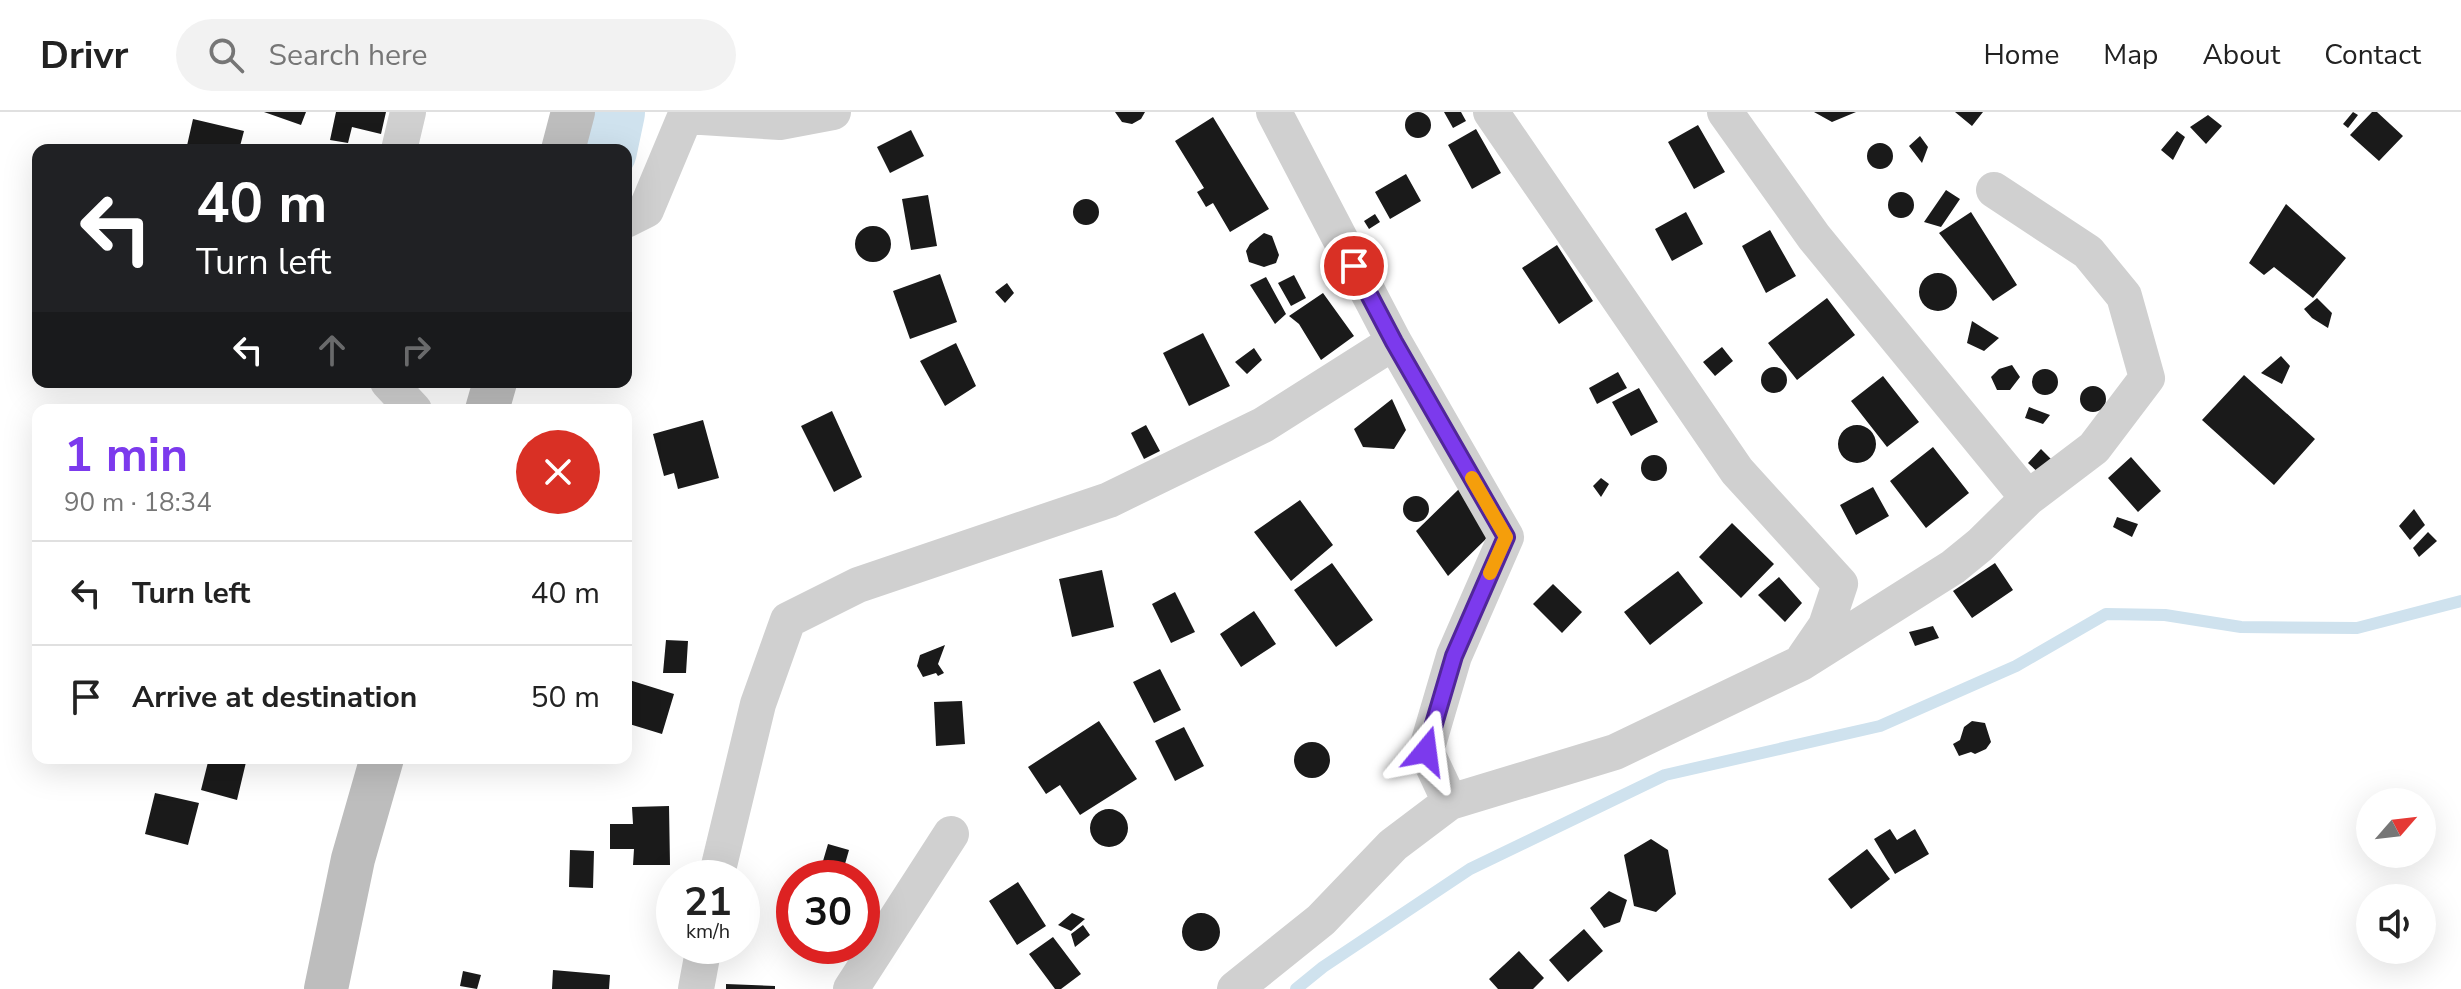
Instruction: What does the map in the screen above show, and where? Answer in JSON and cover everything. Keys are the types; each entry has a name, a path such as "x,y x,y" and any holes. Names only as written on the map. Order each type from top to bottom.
{"main road":[{"path":"565,144 573,112"},
{"path":"326,989 353,859 380,764"}],"street":[{"path":"400,144 408,112"},
{"path":"632,217 646,210 686,114 780,122 833,112"},
{"path":"1274,112 1394,342 1506,537 1454,656 1426,751 1450,802"},
{"path":"1491,112 1737,471 1840,584 1826,626 1801,663"},
{"path":"1725,112 1814,237 2028,498"},
{"path":"1235,989 1321,920 1393,845 1450,802 1615,752 1801,663 1953,567 2028,498 2094,448 2147,378 2124,296 2088,252 1994,190"},
{"path":"720,860 758,704 788,620 858,585 1109,500 1263,425 1394,342"},
{"path":"394,388 408,404"},
{"path":"851,989 951,834"},
{"path":"696,989 701,964"}],"building":[{"path":"264,112 306,112 301,125"},
{"path":"336,112 386,112 381,134 352,127 348,143 330,140"},
{"path":"1115,112 1145,112 1141,119 1132,124 1122,122"},
{"path":"1418,112 1427,116 1431,125 1427,134 1418,138 1409,134 1405,125 1409,116"},
{"path":"1444,112 1461,112 1466,121 1453,128"},
{"path":"1814,112 1856,112 1832,122"},
{"path":"1955,112 1983,112 1972,126"},
{"path":"2353,112 2358,115 2348,128 2343,124"},
{"path":"2372,112 2377,112 2403,136 2379,161 2350,135"},
{"path":"2208,115 2222,126 2206,144 2190,127"},
{"path":"1213,117 1269,209 1230,232 1213,203 1206,207 1197,192 1204,188 1175,141"},
{"path":"193,119 244,131 241,144 187,144"},
{"path":"1698,125 1725,172 1694,189 1668,142"},
{"path":"1476,129 1501,173 1472,189 1448,145"},
{"path":"911,130 924,156 890,173 877,147"},
{"path":"2177,131 2185,137 2173,160 2161,150"},
{"path":"1920,136 1928,147 1922,163 1909,146"},
{"path":"1880,143 1890,146 1893,156 1890,166 1880,169 1870,166 1867,156 1870,146"},
{"path":"1406,174 1421,201 1390,219 1375,192"},
{"path":"1946,190 1960,199 1941,227 1924,222"},
{"path":"1901,192 1911,195 1914,205 1911,215 1901,218 1891,215 1888,205 1891,195"},
{"path":"928,195 937,246 911,250 902,199"},
{"path":"1086,199 1096,202 1099,212 1096,222 1086,225 1076,222 1073,212 1076,202"},
{"path":"2286,204 2346,258 2313,298 2274,267 2264,275 2249,263"},
{"path":"1686,212 1703,244 1672,261 1655,229"},
{"path":"1971,212 2017,285 1993,301 1939,233"},
{"path":"1375,214 1380,222 1369,229 1364,221"},
{"path":"873,226 886,231 891,244 886,257 873,262 860,257 855,244 860,231"},
{"path":"1770,230 1796,276 1766,293 1742,246"},
{"path":"1264,233 1272,236 1279,255 1276,263 1264,267 1249,262 1246,251"},
{"path":"1557,245 1593,301 1559,324 1522,268"},
{"path":"1938,273 1951,279 1957,292 1951,305 1938,311 1925,305 1919,292 1925,279"},
{"path":"940,274 957,322 910,339 893,291"},
{"path":"1294,275 1306,298 1291,306 1278,283"},
{"path":"1266,277 1286,314 1275,324 1250,285"},
{"path":"1007,283 1014,293 1005,303 995,292"},
{"path":"1323,293 1354,336 1321,360 1299,324 1289,316"},
{"path":"1827,298 1855,335 1797,380 1768,343"},
{"path":"2317,298 2332,313 2328,328 2304,309"},
{"path":"1972,321 1999,338 1984,351 1967,343"},
{"path":"1203,333 1230,386 1189,406 1163,353"},
{"path":"956,343 976,386 945,406 920,361"},
{"path":"1722,347 1733,361 1715,376 1703,362"},
{"path":"1254,348 1262,360 1247,374 1235,362"},
{"path":"2281,356 2290,366 2282,384 2261,373"},
{"path":"2012,365 2020,377 2010,390 1997,390 1991,377 1999,369"},
{"path":"1774,367 1783,371 1787,380 1783,389 1774,393 1765,389 1761,380 1765,371"},
{"path":"2045,369 2055,372 2058,382 2055,392 2045,395 2035,392 2032,382 2035,372"},
{"path":"1618,372 1627,388 1597,404 1589,388"},
{"path":"2244,375 2315,439 2274,485 2202,420"},
{"path":"1883,376 1919,422 1887,447 1851,401"},
{"path":"2093,386 2102,390 2106,399 2102,408 2093,412 2084,408 2080,399 2084,390"},
{"path":"1639,388 1658,422 1631,436 1612,402"},
{"path":"1392,399 1406,430 1394,449 1363,447 1354,429"},
{"path":"2029,407 2050,415 2043,424 2025,418"},
{"path":"832,411 862,477 834,492 801,426"},
{"path":"703,420 719,478 678,489 674,473 664,476 653,434"},
{"path":"1146,425 1160,451 1144,459 1131,433"},
{"path":"1857,425 1870,431 1876,444 1870,457 1857,463 1844,457 1838,444 1844,431"},
{"path":"1933,447 1969,493 1926,528 1890,481"},
{"path":"2041,449 2054,462 2042,476 2028,463"},
{"path":"1654,455 1664,458 1667,468 1664,478 1654,481 1644,478 1641,468 1644,458"},
{"path":"2131,457 2161,491 2138,512 2108,478"},
{"path":"1601,478 1609,484 1601,497 1593,486"},
{"path":"1873,487 1889,516 1856,535 1840,505"},
{"path":"1459,489 1488,537 1448,576 1416,531"},
{"path":"1416,496 1425,500 1429,509 1425,518 1416,522 1407,518 1403,509 1407,500"},
{"path":"1300,500 1333,545 1291,581 1254,532"},
{"path":"2414,509 2425,525 2410,540 2399,526"},
{"path":"2117,517 2138,524 2132,537 2113,527"},
{"path":"1732,523 1774,564 1741,598 1699,557"},
{"path":"2428,532 2437,541 2419,557 2413,548"},
{"path":"1332,563 1373,620 1336,647 1294,590"},
{"path":"1995,563 2013,590 1972,618 1953,591"},
{"path":"1102,570 1114,627 1072,637 1059,579"},
{"path":"1678,571 1703,603 1650,645 1624,612"},
{"path":"1779,577 1802,603 1785,622 1758,595"},
{"path":"1553,584 1582,612 1562,633 1533,604"},
{"path":"1175,592 1195,632 1171,643 1152,604"},
{"path":"1254,611 1276,644 1241,667 1220,634"},
{"path":"1933,626 1939,638 1915,646 1909,632"},
{"path":"666,640 688,641 686,673 663,673"},
{"path":"945,645 938,664 944,673 923,677 917,666 920,655"},
{"path":"1160,669 1181,710 1154,723 1133,682"},
{"path":"632,681 674,694 662,734 632,725"},
{"path":"962,701 965,744 936,746 934,702"},
{"path":"1099,721 1137,779 1080,815 1060,785 1046,794 1028,767"},
{"path":"1972,721 1985,723 1991,742 1986,749 1975,754 1971,752 1959,756 1953,744 1960,740 1964,727"},
{"path":"1184,727 1204,766 1175,781 1155,741"},
{"path":"1312,742 1325,747 1330,760 1325,773 1312,778 1299,773 1294,760 1299,747"},
{"path":"208,764 246,764 237,800 201,790"},
{"path":"155,793 199,803 188,845 145,834"},
{"path":"669,806 670,860 656,860 656,865 633,865 634,849 610,849 610,824 633,824 632,807"},
{"path":"1109,809 1122,815 1128,828 1122,841 1109,847 1096,841 1090,828 1096,815"},
{"path":"1890,829 1897,840 1915,829 1929,854 1895,874 1874,839"},
{"path":"1651,839 1668,850 1676,894 1656,912 1634,906 1624,855"},
{"path":"828,844 849,850 846,860 823,860"},
{"path":"1867,849 1890,879 1851,909 1828,879"},
{"path":"570,850 594,851 593,888 569,887"},
{"path":"1018,882 1046,926 1017,945 989,901"},
{"path":"1609,891 1627,900 1620,922 1604,928 1590,908"},
{"path":"1072,913 1085,919 1071,931 1058,925"},
{"path":"1201,913 1214,919 1220,932 1214,945 1201,951 1188,945 1182,932 1188,919"},
{"path":"1083,925 1090,935 1075,947 1071,934"},
{"path":"1584,929 1603,951 1568,982 1549,960"},
{"path":"1053,937 1081,974 1061,989 1055,989 1029,954"},
{"path":"1519,951 1544,978 1533,989 1498,989 1489,979"},
{"path":"553,970 610,975 609,989 552,989"},
{"path":"463,971 481,975 477,989 460,986"},
{"path":"726,984 775,986 775,989 726,989"}],"waterway":[{"path":"602,144 609,112"},
{"path":"1296,989 1323,967 1470,869 1665,775 1880,726 2016,666 2106,614 2165,615 2241,627 2357,628 2461,601"}],"slow traffic":[{"path":"1472,478 1506,537 1490,573"}],"route":[{"path":"1354,266 1506,537 1454,656 1426,751"}]}
